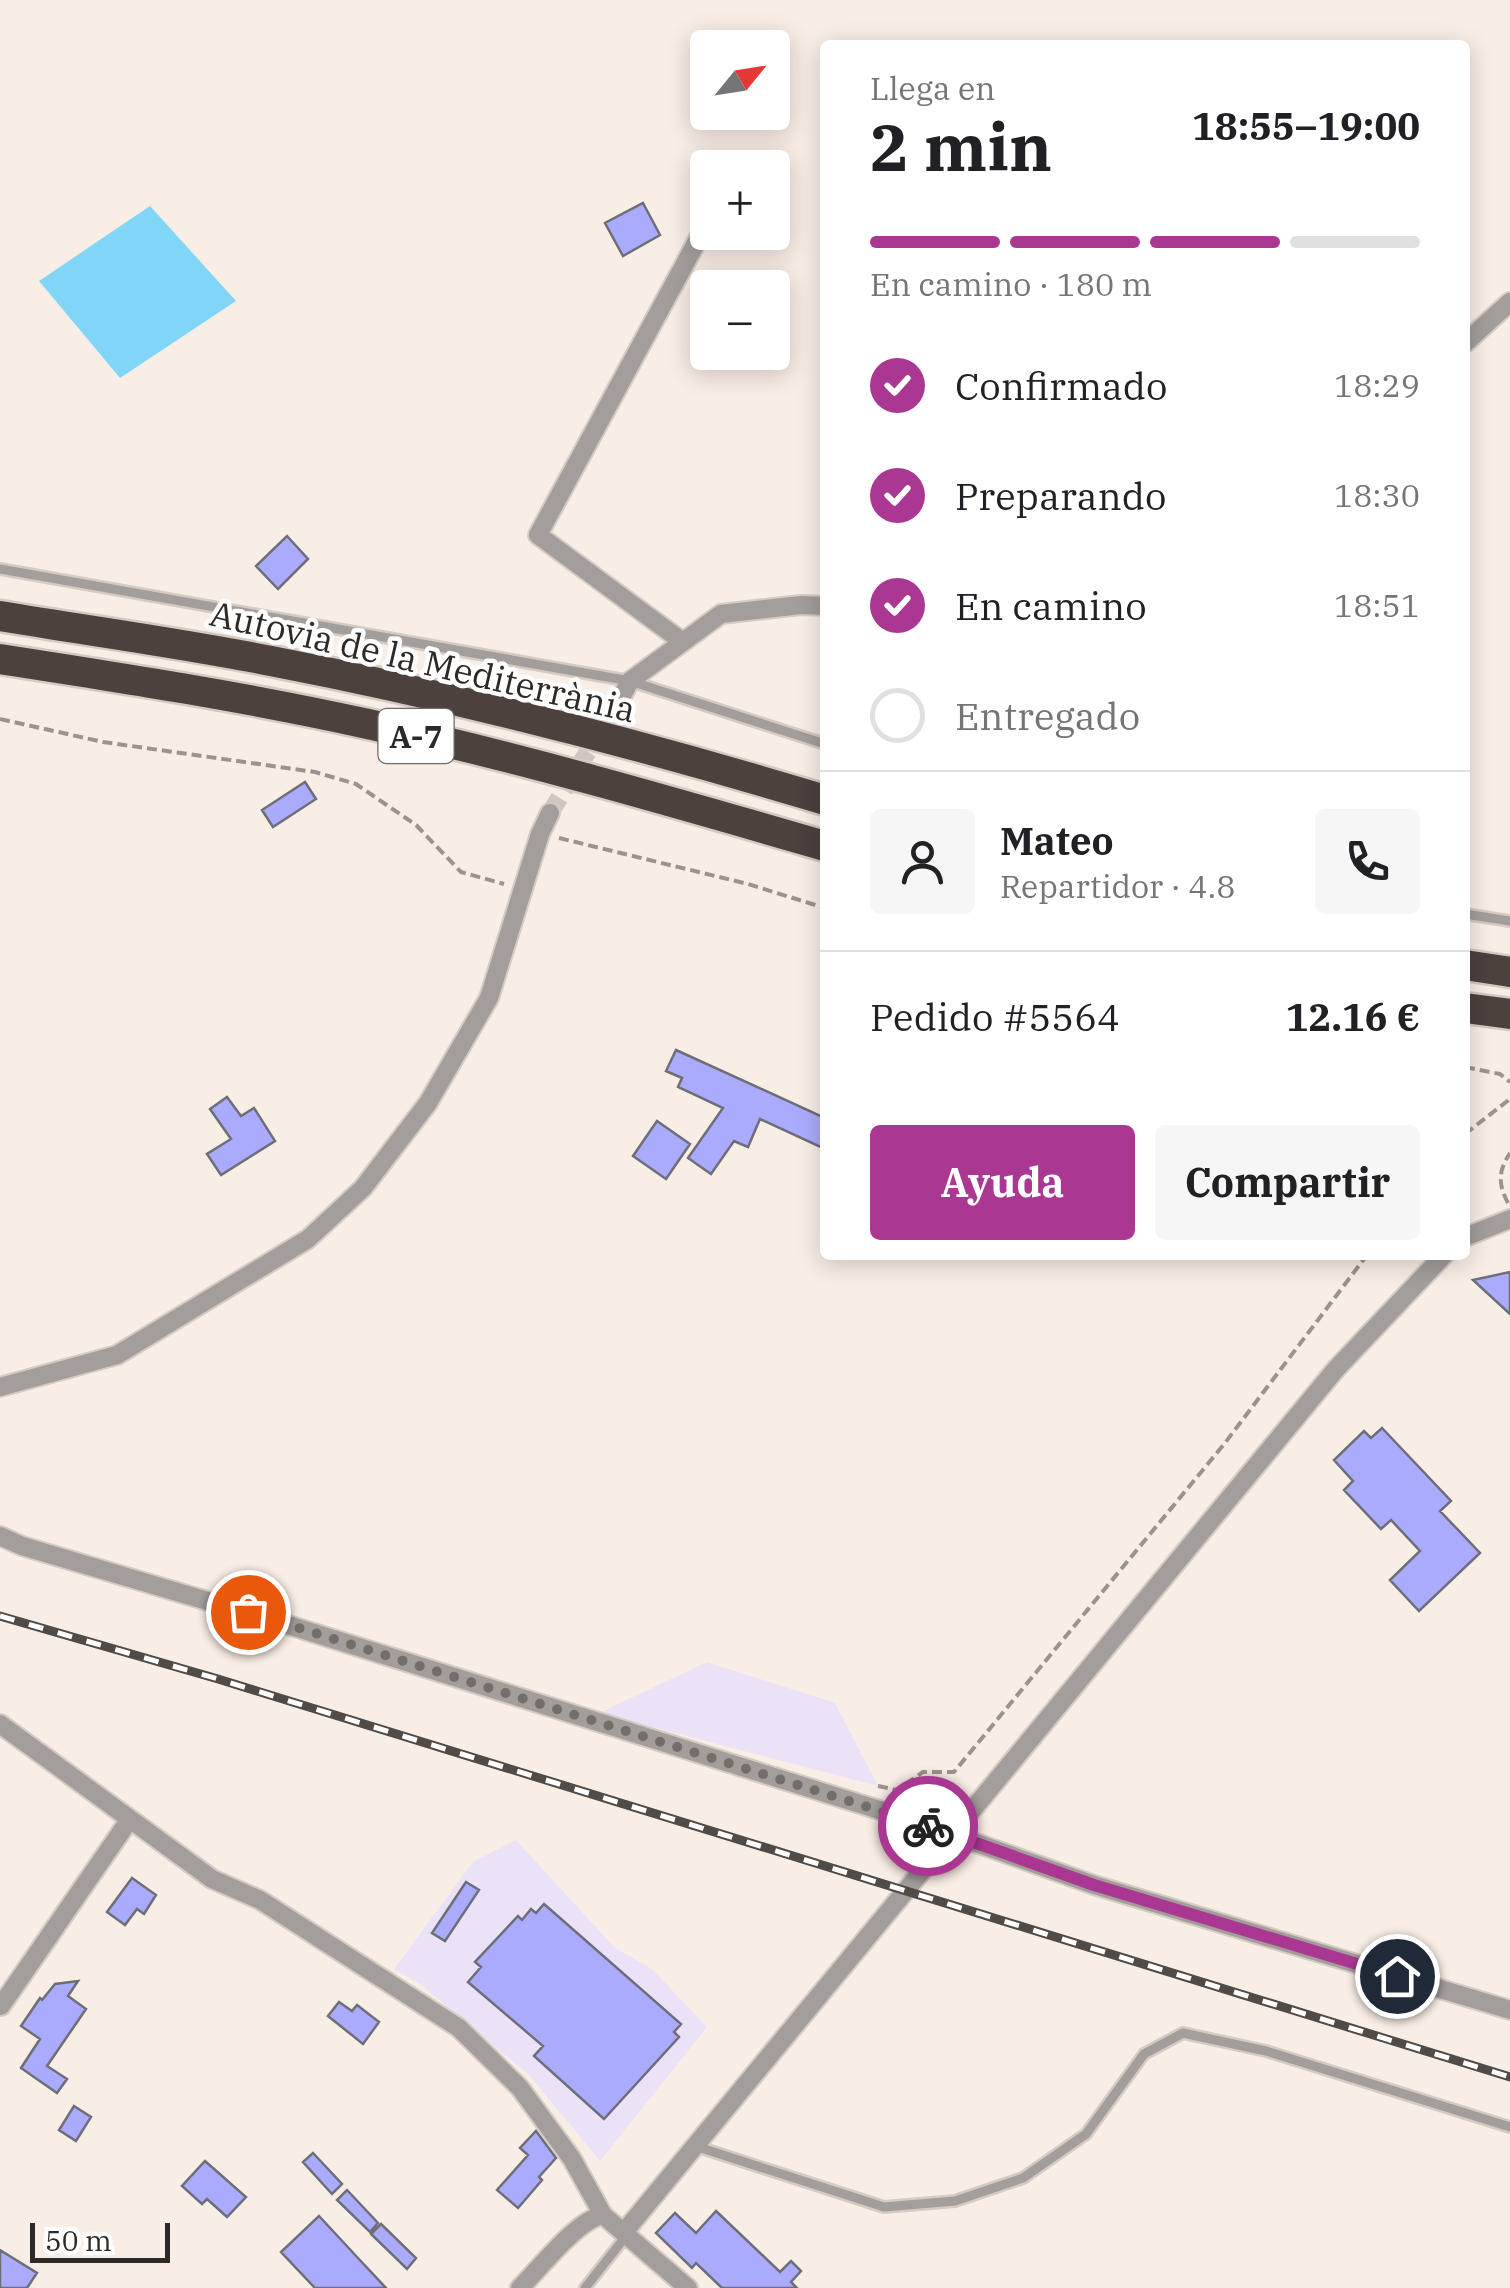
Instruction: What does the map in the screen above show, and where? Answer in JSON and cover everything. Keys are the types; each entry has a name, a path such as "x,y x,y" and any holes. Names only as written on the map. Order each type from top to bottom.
{"highway":[{"name":"Autovia de la Mediterrània","path":"0,616 269,660 434,695 614,740 820,799"},
{"name":"A-7","path":"0,659 207,692 367,724 554,768 820,845"},
{"path":"1470,967 1510,972"},
{"path":"1470,1009 1510,1014"}],"street":[{"path":"683,642 538,535 692,250"},
{"path":"1470,338 1510,302"},
{"path":"618,702 630,681 720,614 820,606"},
{"path":"0,1387 118,1355 308,1239 363,1188 428,1103 488,998 550,813"},
{"path":"1470,1235 1510,1219"},
{"path":"627,2232 1336,1369 1439,1260"},
{"path":"0,1536 22,1546 937,1828 1094,1885 1510,2010"},
{"path":"0,1724 212,1879 260,1900 459,2028 520,2088 572,2158 604,2215 688,2288"},
{"path":"1,2006 130,1818"},
{"path":"520,2288 572,2234 593,2217 604,2215"}],"lane":[{"path":"0,569 630,681 820,742"},
{"path":"1470,915 1510,921"},
{"path":"695,2146 884,2206 954,2202 1023,2178 1086,2134 1144,2054 1183,2033 1266,2051 1510,2127"},
{"path":"584,2288 627,2232"}],"path":[{"path":"0,719 102,742 315,772 356,784 416,825 461,872 522,889"},
{"path":"540,834 748,884 820,906"},
{"path":"1470,1068 1500,1074 1510,1082"},
{"path":"1470,1130 1510,1098"},
{"path":"1510,1153 1498,1182 1510,1207"},
{"path":"878,1786 896,1790 922,1772 954,1772 1213,1458 1364,1260"}],"shaded area":[{"path":"707,1662 835,1703 878,1786 599,1713"},
{"path":"516,1840 615,1948 652,1969 707,2027 600,2161 529,2075 420,1984 394,1969 473,1862"}],"water":[{"path":"150,206 236,301 120,378 39,281"}],"building":[{"path":"643,203 660,235 623,256 605,223"},
{"path":"287,536 308,559 278,589 256,566"},
{"path":"305,782 316,799 273,827 262,810"},
{"path":"676,1050 820,1116 820,1147 760,1119 748,1147 734,1141 711,1174 688,1158 723,1108 678,1087 682,1078 666,1071"},
{"path":"227,1097 241,1116 254,1108 275,1141 221,1175 207,1154 231,1139 210,1109"},
{"path":"657,1121 690,1144 666,1179 633,1156"},
{"path":"1510,1272 1510,1314 1473,1280"},
{"path":"1382,1428 1451,1501 1440,1511 1480,1553 1419,1611 1390,1580 1420,1551 1391,1520 1381,1529 1344,1490 1353,1481 1334,1460 1364,1431 1371,1438"},
{"path":"132,1878 156,1895 144,1914 137,1909 125,1925 107,1912"},
{"path":"466,1882 479,1890 445,1941 432,1933"},
{"path":"544,1904 681,2024 674,2032 679,2037 604,2119 534,2056 543,2046 468,1982 481,1967 475,1962 518,1916 522,1920 531,1909 536,1913"},
{"path":"78,1981 68,1996 86,2009 47,2066 67,2079 57,2093 21,2068 40,2039 21,2026 55,1984"},
{"path":"339,2002 352,2011 357,2005 379,2022 363,2044 328,2016"},
{"path":"74,2106 91,2117 76,2141 59,2130"},
{"path":"536,2131 556,2158 518,2208 497,2190 528,2155 520,2148"},
{"path":"313,2153 342,2184 332,2194 303,2162"},
{"path":"205,2161 246,2197 227,2217 207,2199 202,2204 182,2186"},
{"path":"347,2190 378,2223 370,2232 337,2200"},
{"path":"716,2211 780,2272 791,2261 801,2271 791,2282 797,2288 722,2288 696,2263 692,2268 656,2233 675,2213 696,2233"},
{"path":"319,2216 386,2288 315,2288 281,2252"},
{"path":"381,2224 416,2258 407,2269 371,2234"},
{"path":"0,2250 37,2273 27,2288 0,2288"}],"tunnel":[{"path":"550,813 618,703"}],"railway":[{"path":"0,1616 218,1679 1510,2077"}],"way so far":[{"path":"248,1612 928,1826"}],"route":[{"path":"928,1826 1094,1885 1397,1976"}]}
